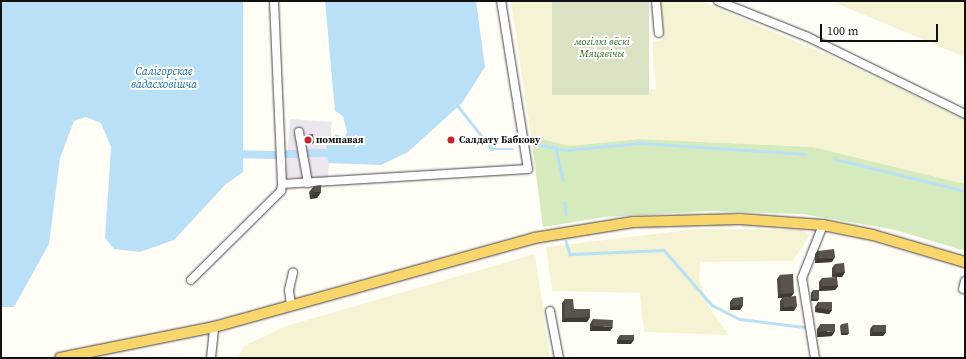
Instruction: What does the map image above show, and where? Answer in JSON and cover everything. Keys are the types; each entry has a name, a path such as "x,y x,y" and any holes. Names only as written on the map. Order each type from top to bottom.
{"main road":[{"path":"60,358 214,327 573,230 687,219 823,225 874,234 965,262"}],"street":[{"path":"191,280 281,191 282,184 274,1"},
{"path":"282,184 528,169 501,1"},
{"path":"656,1 659,33"},
{"path":"718,1 808,37 965,114"},
{"path":"299,132 308,183"},
{"path":"815,358 802,278 814,244 823,225"},
{"path":"291,306 289,290 293,272"},
{"path":"550,311 559,358"},
{"path":"211,358 214,327"}],"shaded area":[{"path":"511,1 552,1 561,95 656,89 652,42 663,40 661,1 701,1 846,63 965,120 965,184 813,147 639,139 569,146 531,136"},
{"path":"831,1 965,1 965,57"},
{"path":"290,119 332,122 328,180 286,177"},
{"path":"697,229 801,230 810,235 793,261 700,262 699,280 711,310 729,335 644,332 640,293 552,291 546,247"},
{"path":"535,254 550,358 237,358 244,346 283,327"}],"green space":[{"name":"могілкі вёскі Мяцявічы","path":"552,1 649,1 649,95 552,95"},
{"path":"531,136 569,146 639,139 813,147 965,184 965,251 896,230 803,214 711,211 605,217 543,227"}],"water":[{"name":"Салігорскае вадасховішча","path":"1,1 243,1 243,172 226,184 174,240 140,252 114,249 105,238 111,147 101,123 86,117 74,121 60,158 49,244 14,307 1,307"},
{"path":"325,1 476,1 485,67 462,103 408,152 381,165 328,163 326,140 335,140 335,134 344,137 347,132 343,116 335,111"}],"building":[{"path":"313,134 314,142 306,142 306,135"},
{"path":"321,185 321,192 314,192 314,186"},
{"path":"834,249 835,257 819,259 818,251"},
{"path":"844,263 845,272 836,273 835,264"},
{"path":"793,274 794,293 781,294 780,275"},
{"path":"837,277 838,286 822,286 822,278"},
{"path":"813,290 819,290 819,299 813,299"},
{"path":"796,296 797,306 784,307 783,297"},
{"path":"743,297 743,305 733,306 733,298"},
{"path":"565,299 573,299 574,309 590,309 590,317 565,318"},
{"path":"818,302 832,302 832,310 818,308"},
{"path":"593,319 613,320 613,327 593,326"},
{"path":"848,323 849,333 842,333 842,324"},
{"path":"820,324 835,324 835,331 820,331"},
{"path":"873,325 886,325 886,332 873,332"},
{"path":"620,335 634,335 634,340 620,340"}],"waterway":[{"path":"458,106 492,149 513,149"},
{"path":"539,145 566,150 640,143 806,154"},
{"path":"556,147 563,179"},
{"path":"309,153 327,153"},
{"path":"232,154 275,155"},
{"path":"288,154 296,154"},
{"path":"835,159 965,191"},
{"path":"565,202 566,214"},
{"path":"566,241 570,254 664,250 712,305 740,319 803,327"}],"place":[{"name":"помпавая","path":"308,140"},
{"name":"Салдату Бабкову","path":"451,140"}]}
